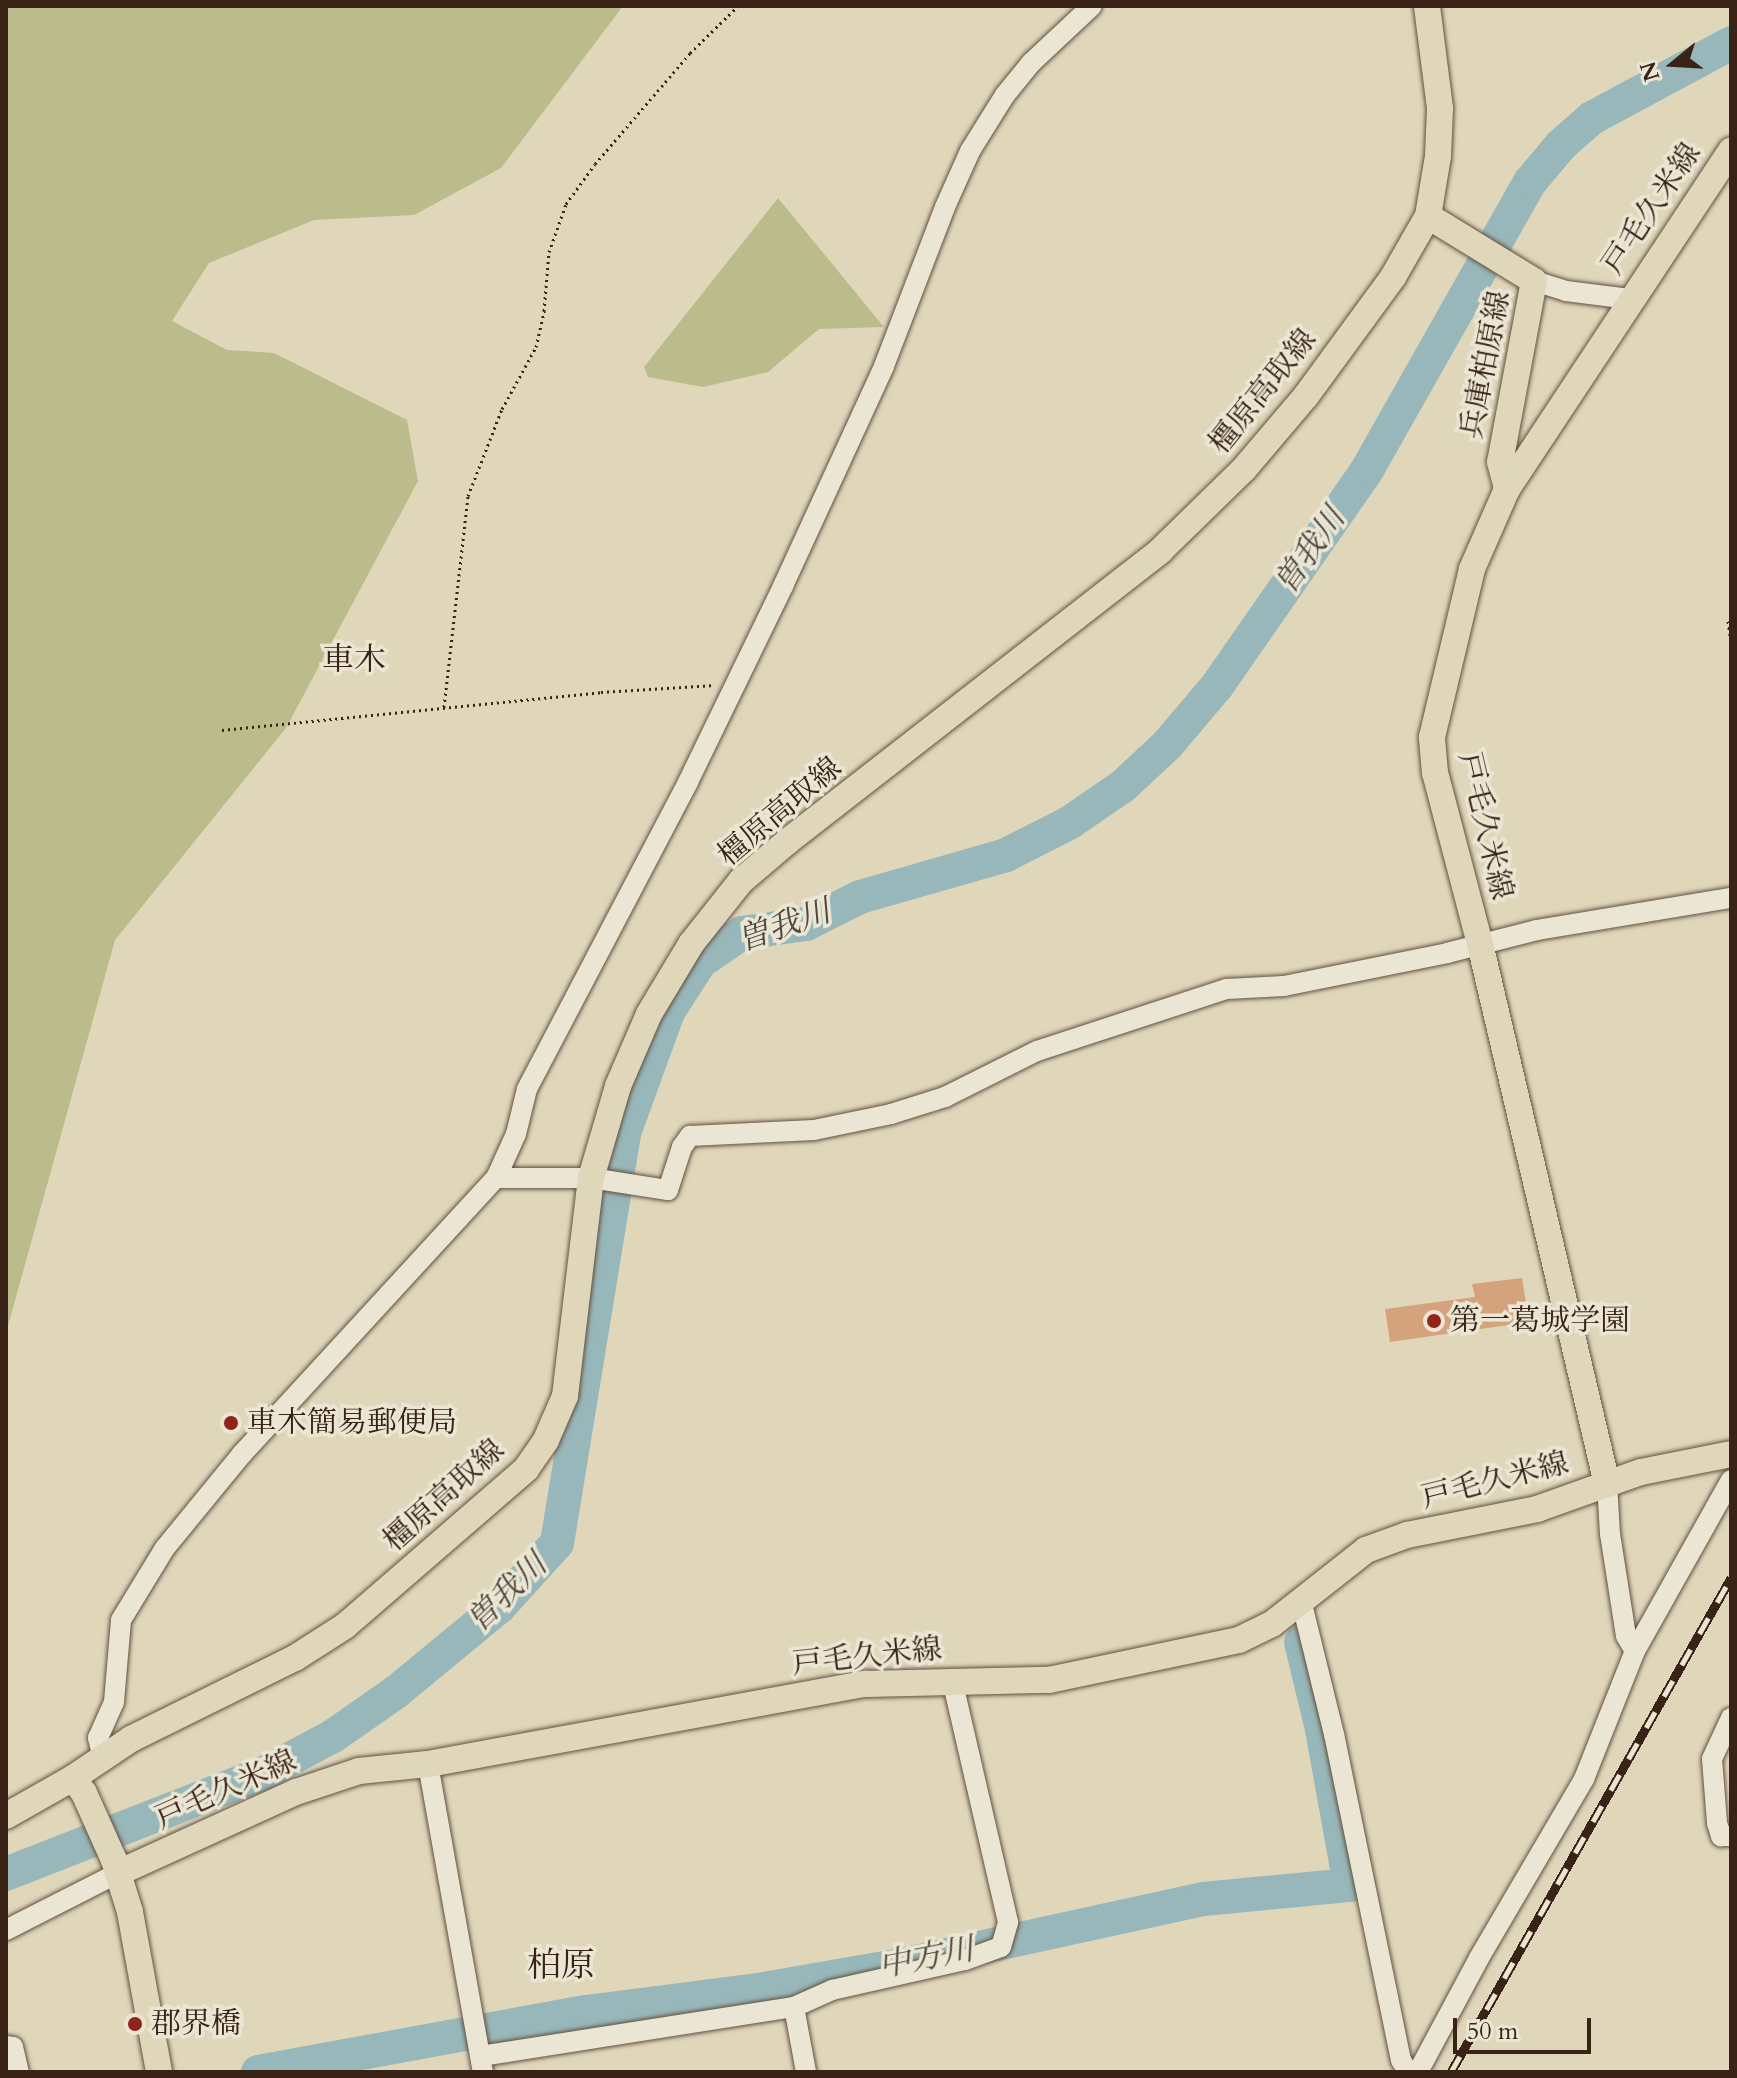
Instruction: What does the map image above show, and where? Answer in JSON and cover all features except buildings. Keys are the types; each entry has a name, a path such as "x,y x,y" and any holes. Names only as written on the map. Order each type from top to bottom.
{"main road":[{"name":"橿原高取線","path":"6,1816 78,1786 103,1758 131,1739 295,1658 345,1626 526,1469 546,1440 565,1396 591,1178 618,1086 649,1014 691,944 741,881 1160,551 1244,469 1306,396 1393,277 1438,222 1440,108 1427,6"},
{"name":"戸毛久米線","path":"1607,1484 1480,944 1435,773 1432,737 1472,569 1507,489 1629,299 1731,150"},
{"name":"兵庫柏原線","path":"1438,222 1529,278 1500,462 1507,489"},
{"name":"戸毛久米線","path":"116,1866 321,1783 359,1771 428,1764 866,1684 952,1679 1049,1680 1239,1640 1272,1624 1366,1550 1407,1535 1537,1509 1641,1472 1731,1454"},
{"path":"78,1786 116,1866 130,1912 159,2072"}],"street":[{"path":"103,1758 98,1738 114,1702 121,1620 165,1548 242,1454 496,1178 516,1134 527,1089 660,837 884,366 945,207 970,151 1005,95 1031,63 1092,6"},
{"path":"1529,278 1566,291 1629,299"},
{"path":"496,1178 591,1178 668,1190 682,1147 690,1136 814,1130 891,1114 945,1097 1037,1051 1227,989 1284,986 1537,930 1731,898"},
{"path":"1418,2072 1479,1958 1584,1779 1635,1651 1731,1480"},
{"path":"1607,1484 1610,1534 1626,1636 1635,1651"},
{"path":"1301,1600 1334,1734 1401,2060 1408,2072"},
{"path":"428,1764 482,2064 794,2007 832,1990 965,1960 1001,1947 1008,1922 952,1679"},
{"path":"1731,1718 1712,1759 1717,1823 1721,1836 1731,1836"},
{"path":"6,1930 116,1866"},
{"path":"794,2007 806,2072"},
{"path":"6,2046 13,2047 19,2072"}],"path":[{"path":"444,707 468,496 502,409 536,347 544,311 549,252 566,204 595,164 690,53 738,6"},
{"path":"1731,620 1728,621 1731,643"},
{"path":"222,730 444,707 735,684"}],"green space":[{"path":"6,6 623,6 501,168 414,215 314,220 209,263 172,321 227,350 274,353 407,420 418,481 286,728 115,940 6,1333"},
{"path":"778,198 884,327 819,329 768,372 703,387 648,377 644,367"}],"waterway":[{"name":"曽我川","path":"6,1874 264,1773 333,1736 396,1692 499,1607 557,1543 624,1133 668,1012 700,962 742,933 806,924 860,897 1006,855 1069,823 1123,786 1167,745 1217,686 1367,470 1530,182 1561,145 1592,118 1731,43"},
{"name":"中方川","path":"258,2072 586,2012 758,1990 896,1966 1204,1899 1350,1885 1322,1729 1301,1642"}],"railway":[{"path":"1451,2072 1731,1578"}],"place":[{"name":"第一葛城学園","path":"1434,1321"},
{"name":"車木簡易郵便局","path":"231,1423"},
{"name":"郡界橋","path":"135,2024"}],"district":[{"name":"車木","path":"354,660"},
{"name":"柏原","path":"561,1966"}]}
